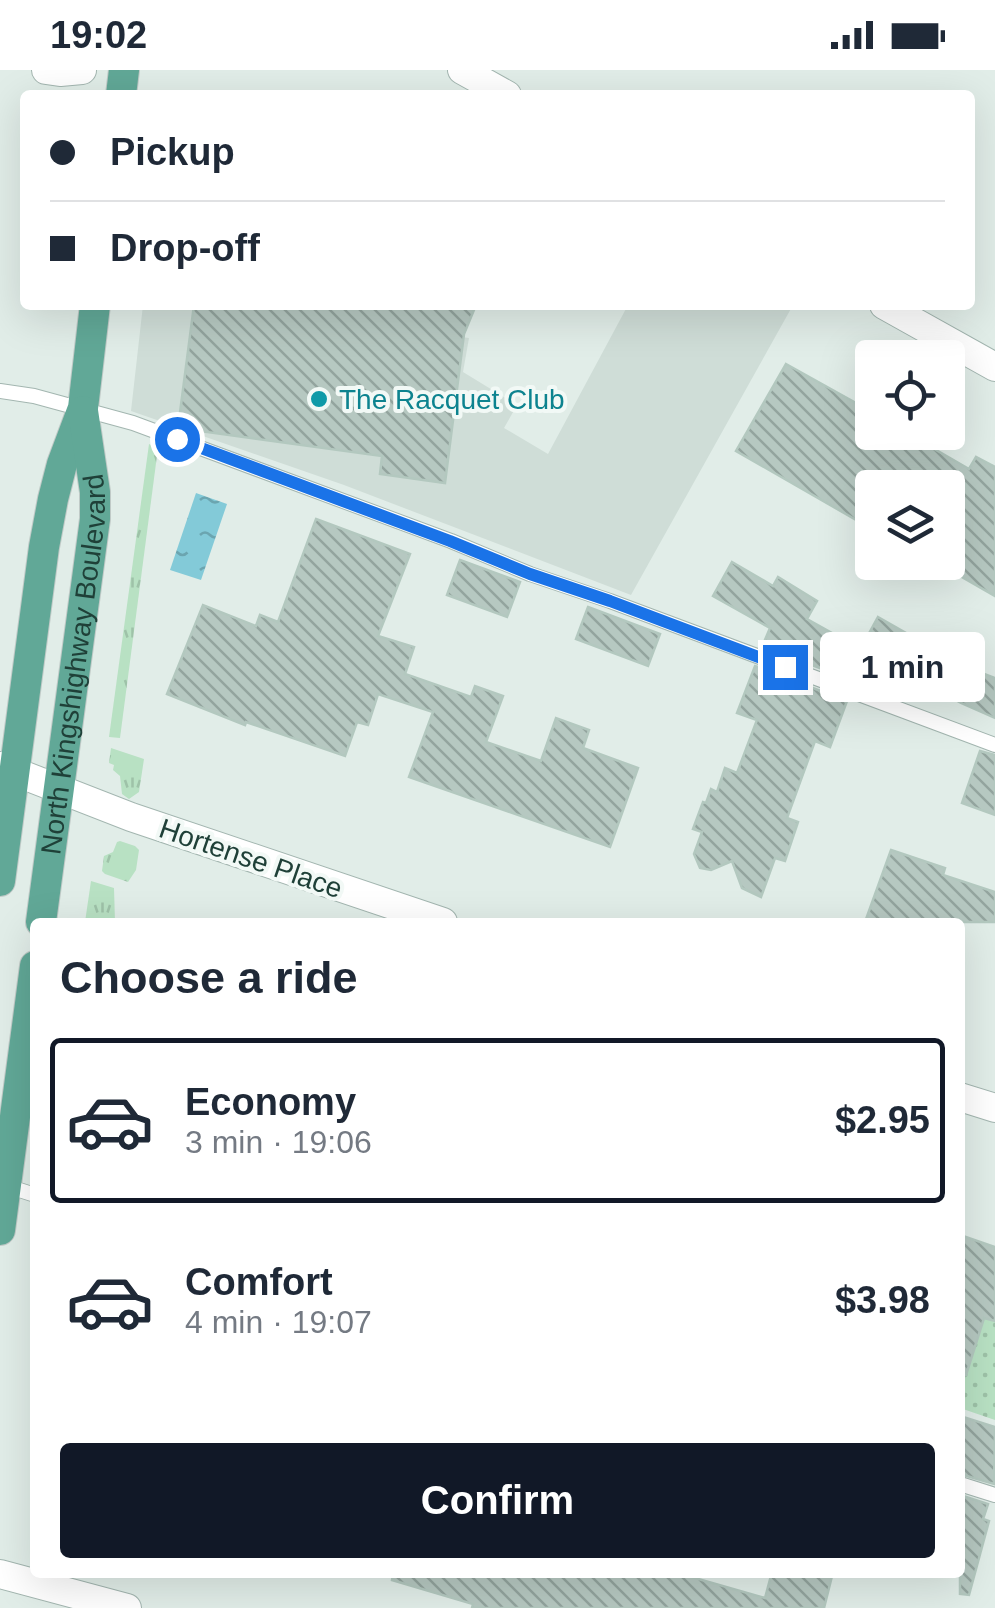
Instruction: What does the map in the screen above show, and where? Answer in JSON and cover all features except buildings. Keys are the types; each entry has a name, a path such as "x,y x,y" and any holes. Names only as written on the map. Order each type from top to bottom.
{"main road":[{"name":"North Kingshighway Boulevard","path":"0,881 7,769 44,547 62,464 83,408 95,310"},
{"name":"North Kingshighway Boulevard","path":"42,918 94,519 95,492 83,408"},
{"path":"0,1230 21,1190 30,1046"}],"street":[{"path":"46,70 82,70"},
{"path":"462,70 498,90"},
{"path":"893,310 995,367"},
{"name":"Hortense Place","path":"7,769 131,818 431,918"},
{"path":"965,1098 995,1108"},
{"path":"0,1574 127,1608"}],"lane":[{"path":"0,392 34,396 133,422 530,574 995,745"},
{"path":"965,1486 995,1495"}],"shaded area":[{"path":"142,310 337,310 381,326 469,338 463,372 517,405 504,428 548,454 625,310 790,310 631,595 344,485 131,411"}],"green space":[{"path":"149,444 158,448 120,738 109,737"},
{"path":"111,748 144,759 139,792 129,799 122,794 120,776 109,763"},
{"path":"120,841 139,850 136,870 128,882 102,871 104,856 113,852"},
{"path":"91,881 114,888 115,918 86,918"},
{"path":"984,1318 995,1321 995,1420 965,1410 965,1361 971,1358"}],"water":[{"path":"196,493 227,504 201,580 170,570"}],"place":[{"name":"The Racquet Club","path":"319,399"}],"route":[{"path":"177,439 785,667"}]}
